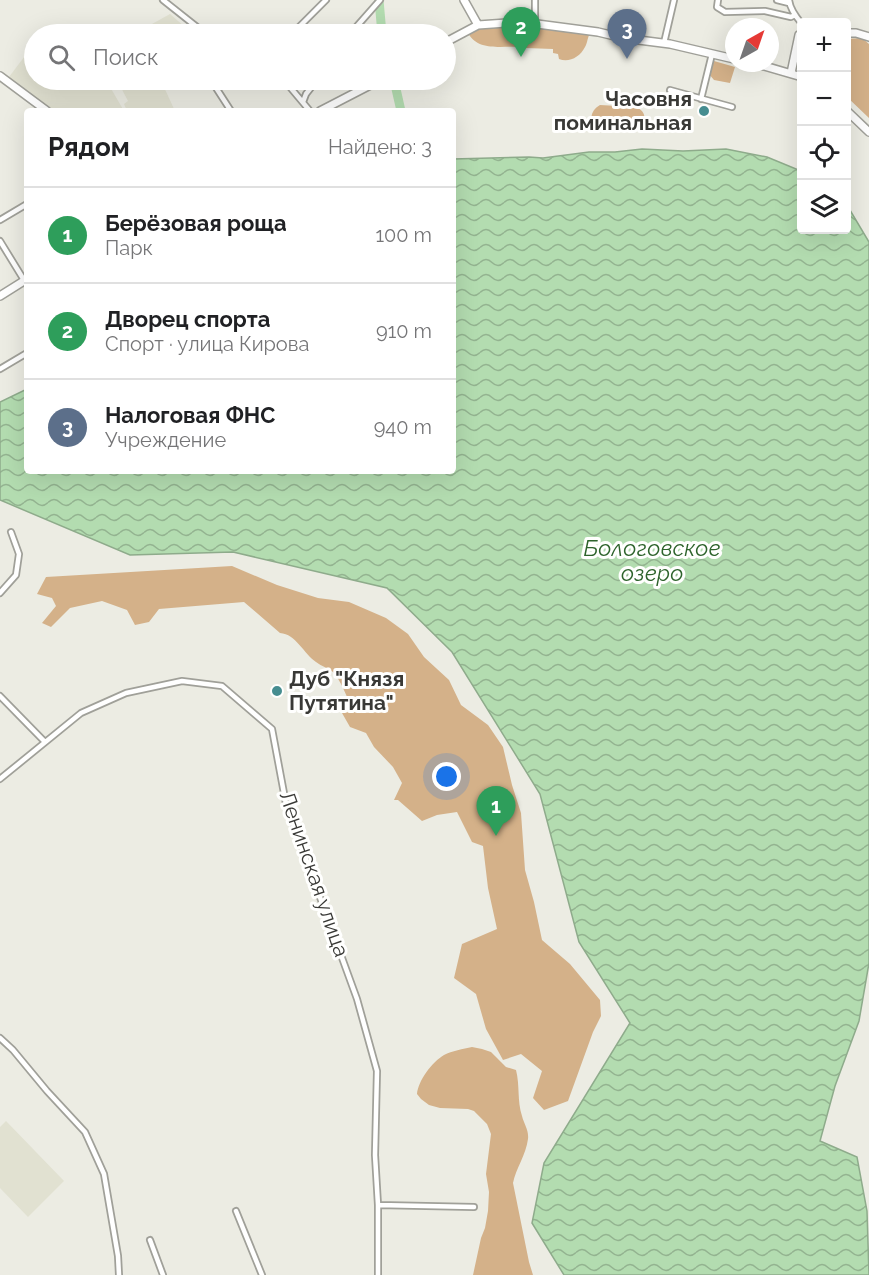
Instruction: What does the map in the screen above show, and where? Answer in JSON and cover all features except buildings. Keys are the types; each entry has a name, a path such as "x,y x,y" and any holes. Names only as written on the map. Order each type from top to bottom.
{"main road":[{"path":"464,0 478,25"},
{"path":"456,37 478,25 522,22 664,43 725,57"},
{"path":"851,33 869,37"},
{"path":"791,73 797,48"},
{"path":"779,70 797,75"},
{"path":"0,75 43,108"},
{"path":"326,108 360,90"},
{"path":"851,115 869,132"},
{"path":"0,296 24,283"}],"street":[{"path":"163,0 193,24"},
{"path":"302,24 326,0"},
{"path":"359,24 380,0"},
{"path":"535,0 535,23"},
{"path":"664,43 674,0"},
{"path":"718,0 717,7 725,12 765,12 791,17 795,15"},
{"path":"777,0 789,2 797,18"},
{"path":"701,99 712,54"},
{"path":"217,90 229,108"},
{"path":"293,90 308,108"},
{"path":"303,102 309,90"},
{"path":"670,90 732,107"},
{"path":"0,220 24,206"},
{"path":"0,241 24,279"},
{"path":"0,369 24,355"},
{"path":"0,593 16,575 19,554 11,532"},
{"name":"Ленинская улица","path":"0,779 81,713 126,693 182,681 222,686 272,729 286,804 357,999 377,1071 375,1155 378,1275"},
{"path":"0,696 45,742"},
{"path":"0,1038 85,1132 104,1174 118,1256 119,1275"},
{"path":"378,1204 474,1207"},
{"path":"236,1211 262,1275"},
{"path":"150,1240 163,1275"}],"shaded area":[{"path":"170,14 182,24 152,24"},
{"path":"518,21 516,47 483,45 472,39 468,33 487,26"},
{"path":"527,22 591,32 580,54 570,60 563,60 559,59 558,54 553,53 553,49 526,48"},
{"path":"862,38 869,44 869,118 851,101 851,39"},
{"path":"24,57 24,88 9,77"},
{"path":"714,61 725,64 725,72 733,72 730,83 714,80 709,74"},
{"path":"26,90 112,90 122,108 50,108"},
{"path":"122,90 165,90 174,108 126,108 124,104 128,101"},
{"path":"600,105 636,107 644,114 643,125 635,130 599,129 593,123 592,113"},
{"path":"232,566 277,585 318,598 349,602 386,618 408,634 424,657 449,680 461,705 488,725 503,747 521,813 525,870 542,940 570,964 600,1000 601,1016 568,1101 544,1110 533,1098 542,1071 521,1054 503,1060 486,1029 476,994 454,978 462,944 497,929 488,888 483,846 472,842 457,812 437,815 422,821 398,800 394,800 402,783 393,767 374,747 366,733 350,727 342,713 351,706 333,672 316,662 291,637 280,633 244,602 159,609 149,622 135,625 127,610 102,601 70,608 51,627 42,623 56,606 52,598 37,594 46,577"},
{"path":"472,1047 491,1052 506,1067 516,1070 520,1110 528,1136 513,1183 533,1275 473,1275 488,1211 489,1192 486,1174 491,1134 487,1124 474,1111 429,1105 417,1094 423,1078 439,1058 450,1052"},
{"path":"6,1121 64,1181 28,1217 0,1188 0,1127"}],"water":[{"name":"Бологовское озеро","path":"642,149 683,151 726,149 767,157 797,169 797,234 851,234 851,212 869,242 869,963 859,1021 835,1086 820,1141 857,1157 867,1211 869,1275 564,1275 532,1223 544,1163 630,1023 579,942 540,794 452,652 387,588 233,552 130,555 0,500 0,402 24,390 24,474 456,474 456,159 543,158 589,152"}],"waterway":[{"path":"379,0 381,24"},
{"path":"396,90 400,108"}],"place":[{"name":"Дворец спорта","path":"521,57"},
{"name":"Налоговая ФНС","path":"627,59"},
{"name":"Часовня поминальная","path":"704,111"},
{"name":"Дуб \"Князя Путятина\"","path":"277,691"},
{"name":"Берёзовая роща","path":"496,836"}]}
